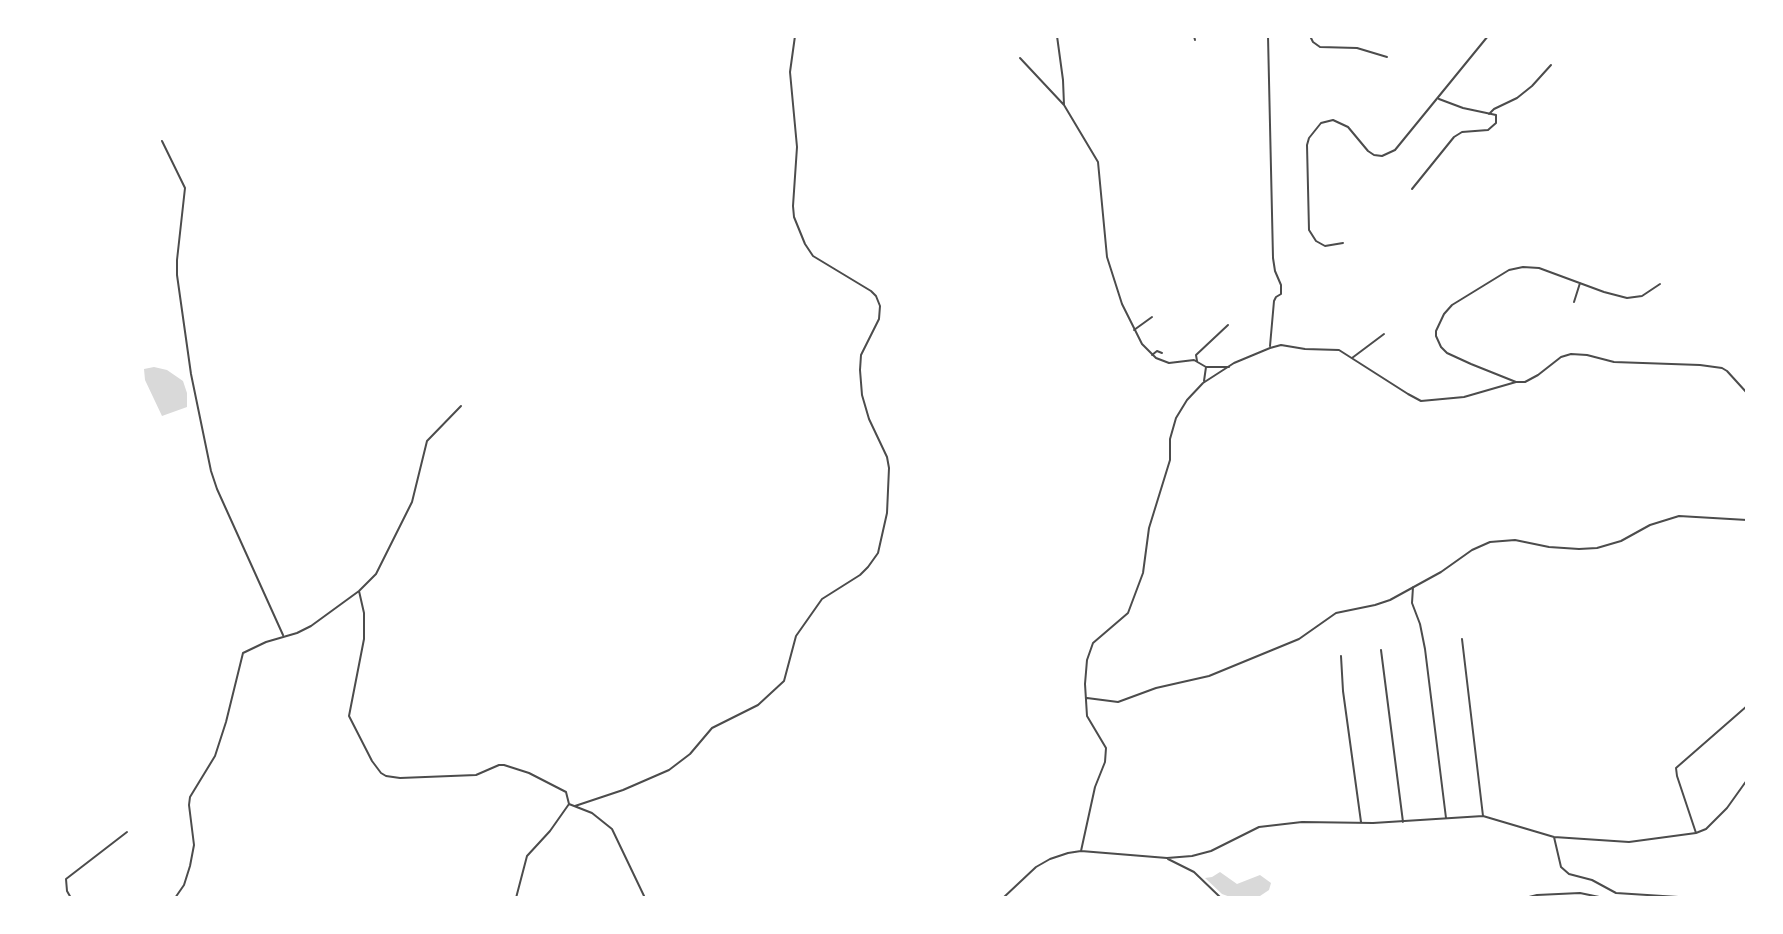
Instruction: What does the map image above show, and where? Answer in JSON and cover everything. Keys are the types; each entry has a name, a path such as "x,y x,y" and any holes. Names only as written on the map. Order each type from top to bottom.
{"street":[{"path":"575,806 588,803 669,770 690,754 712,728 758,705 784,681 796,636 822,599 860,575 878,553 887,513 889,468 887,457 869,419 862,395 860,370 861,355 879,319 880,306 871,291 813,256 805,244 794,217 797,147 790,72 795,36"},
{"path":"1057,36 1064,80 1065,105"},
{"path":"1268,36 1273,258 1281,285 1281,294 1274,301 1270,348"},
{"path":"1310,36 1312,42 1320,47 1357,48 1387,57"},
{"path":"1343,243 1324,246 1316,241 1309,230 1306,145 1309,138 1321,123 1333,120 1348,127 1374,155 1382,156 1395,150 1488,36"},
{"path":"1020,58 1065,105 1098,162 1107,257 1122,304 1142,344 1152,355 1169,363 1187,360 1206,367 1229,367"},
{"path":"1489,114 1494,109 1517,98 1532,86 1551,65"},
{"path":"1412,189 1454,137 1462,132 1488,130 1496,123 1496,115 1463,108 1438,99"},
{"path":"162,141 185,188 177,275 191,374 211,471 283,635"},
{"path":"1516,382 1447,352 1441,347 1436,336 1438,324 1452,304 1515,268 1539,268 1627,298 1642,296 1660,284"},
{"path":"1574,302 1580,283"},
{"path":"1134,330 1152,317"},
{"path":"1197,362 1196,355 1228,325"},
{"path":"1352,358 1384,334"},
{"path":"1081,851 1095,787 1105,762 1106,748 1087,716 1087,660 1094,643 1128,613 1143,573 1149,528 1170,460 1170,439 1176,418 1187,400 1203,383 1234,363 1281,345 1305,349 1338,350 1421,401 1464,397 1516,382 1525,382 1561,357 1579,354 1614,362 1722,368 1747,393"},
{"path":"1152,355 1157,351 1162,353"},
{"path":"1203,383 1207,373 1206,367"},
{"path":"175,898 184,885 194,845 190,797 215,756 226,722 241,656 247,649 283,635 297,633 311,626 359,591 378,571 415,494 427,441 461,406"},
{"path":"1086,698 1119,702 1156,688 1209,676 1299,639 1336,613 1383,603 1441,572 1472,550 1499,540 1515,540 1549,547 1597,548 1621,541 1650,525 1679,516 1747,520"},
{"path":"1413,586 1412,603 1424,639 1446,818"},
{"path":"359,591 364,612 364,639 349,716 372,761 381,772 386,776 400,778 476,775 504,765 529,773 566,792 569,804 550,831 527,856 516,898"},
{"path":"1462,639 1483,816"},
{"path":"1381,650 1403,822"},
{"path":"1341,656 1343,691 1360,822"},
{"path":"1696,833 1676,768 1747,706"},
{"path":"1003,898 1036,867 1050,859 1081,851 1167,858 1202,854 1259,827 1321,821 1403,822 1483,816 1554,837 1629,842 1696,833 1706,829 1727,808 1747,780"},
{"path":"569,804 592,813 612,829 645,898"},
{"path":"71,898 67,891 66,879 127,832"},
{"path":"1554,837 1561,867 1569,874 1592,880 1616,893 1694,898"},
{"path":"1167,858 1194,872 1221,898"},
{"path":"1525,898 1537,895 1580,893 1605,898"}],"shaded area":[{"path":"154,367 167,370 183,381 187,393 187,407 162,416 145,380 144,369"},
{"path":"1220,872 1237,884 1260,875 1271,883 1269,890 1257,898 1233,898 1222,894 1205,878"}]}
